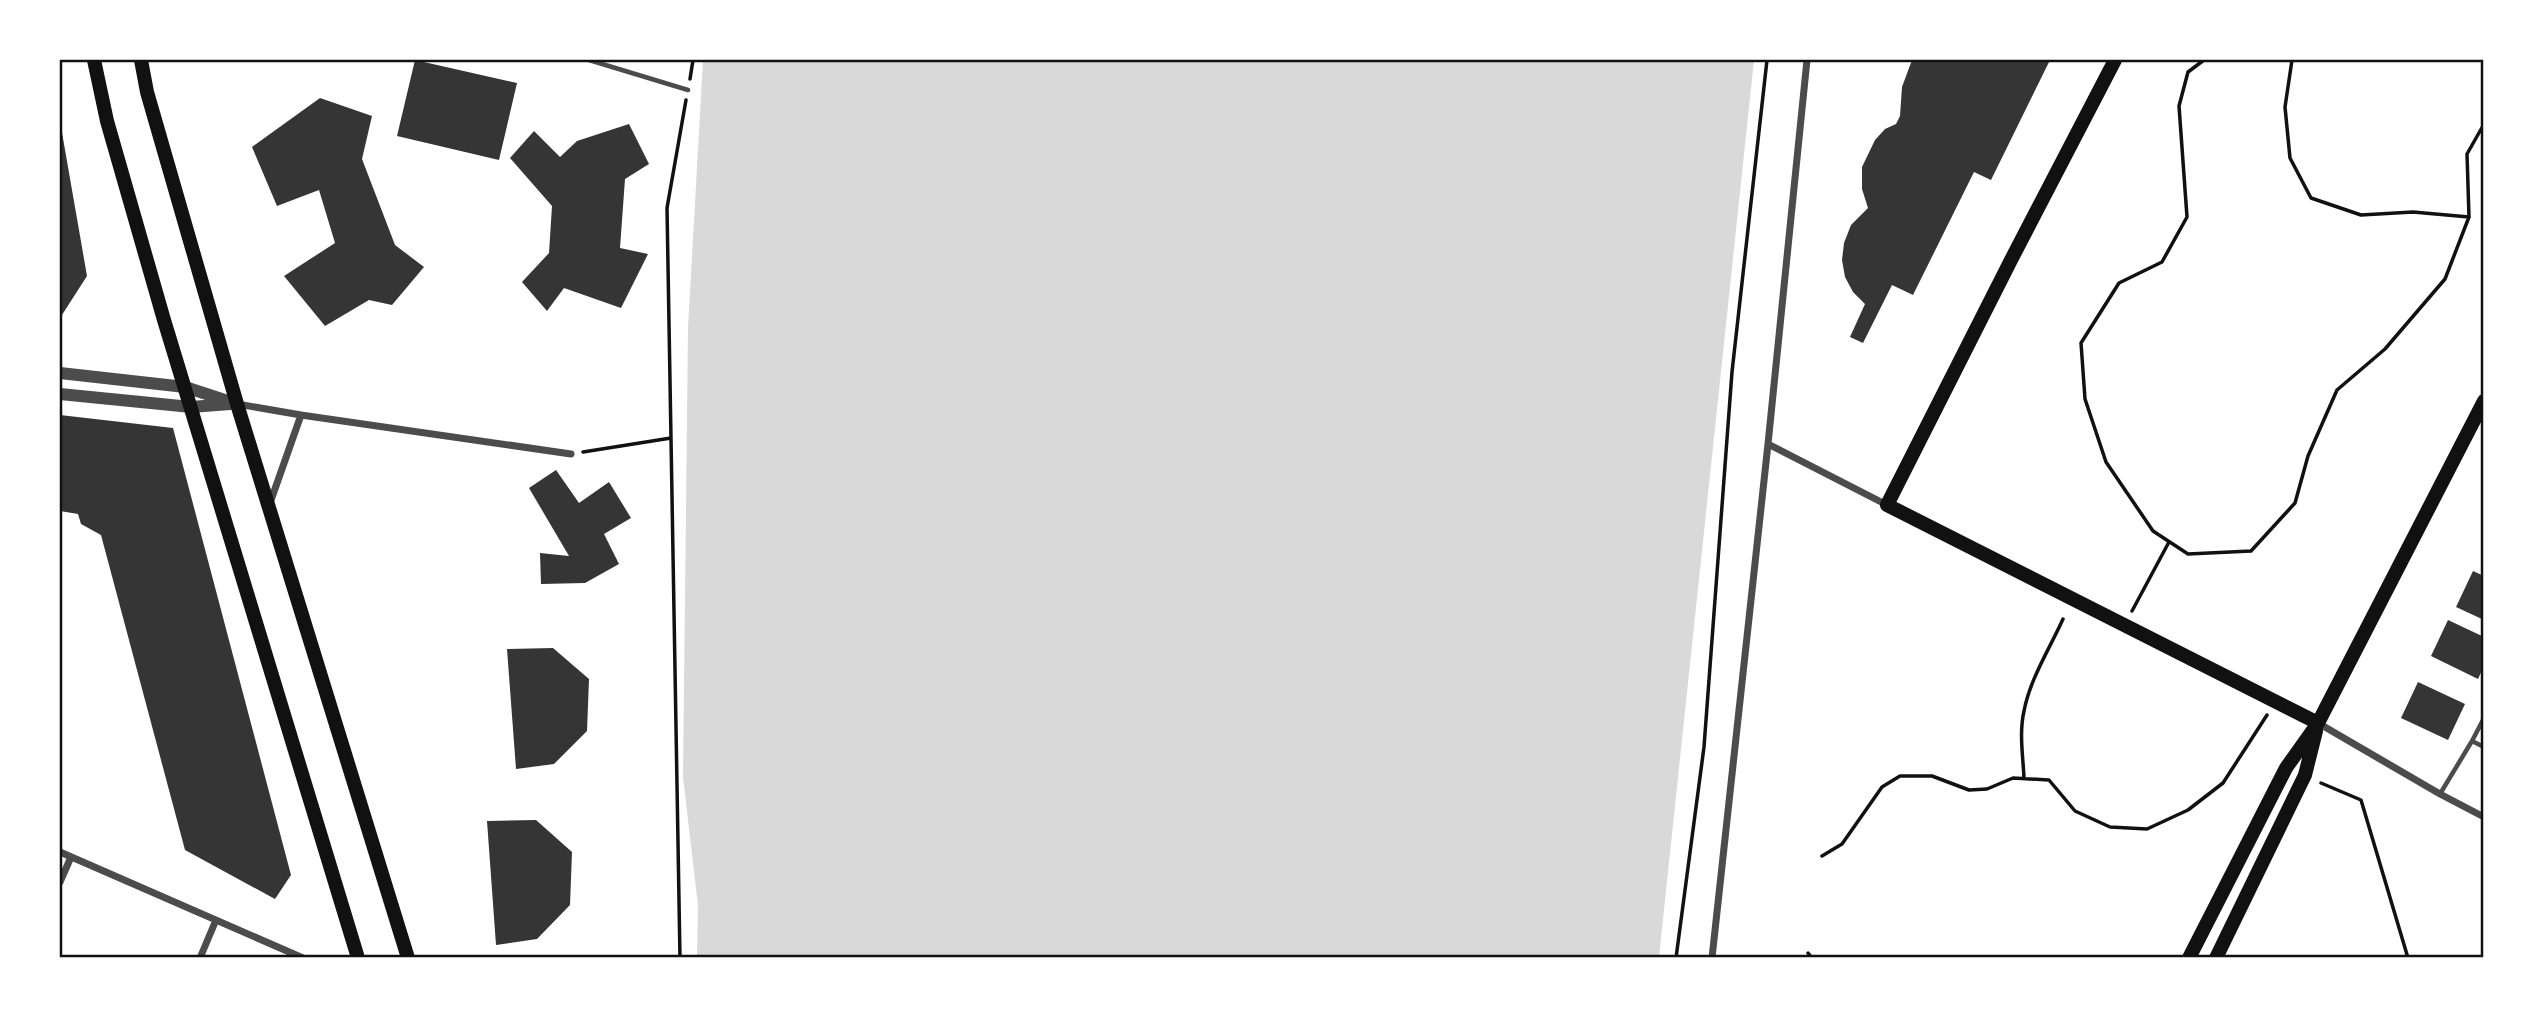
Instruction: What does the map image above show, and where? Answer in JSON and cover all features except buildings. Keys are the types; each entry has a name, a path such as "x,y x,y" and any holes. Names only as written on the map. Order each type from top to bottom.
{"main road":[{"path":"94,60 107,121 185,387 358,957"},
{"path":"141,60 147,92 237,404 408,957"},
{"path":"2115,60 2016,248 1888,505 2318,723"},
{"path":"2189,957 2286,768 2318,723 2483,401"},
{"path":"2216,957 2305,775 2318,723"}],"street":[{"path":"1712,957 1807,60"},
{"path":"60,373 185,387 237,404 570,454"},
{"path":"60,394 191,407 237,404"},
{"path":"269,506 301,415"},
{"path":"1768,444 1888,505"},
{"path":"2318,723 2483,817"},
{"path":"60,852 303,957"},
{"path":"60,882 71,857"},
{"path":"200,957 216,920"}],"lane":[{"path":"589,60 688,90"},
{"path":"2440,794 2483,718"},
{"path":"2472,741 2483,747"}],"path":[{"path":"680,957 667,208 693,60"},
{"path":"1675,957 1704,747 1732,372 1767,60"},
{"path":"2204,60 2188,72 2179,106 2187,217 2162,262 2119,283 2081,342 2085,399 2106,462 2153,531 2188,554 2251,551 2295,503 2308,456 2337,390 2385,349 2445,279 2469,217 2467,154 2483,124"},
{"path":"2292,60 2285,107 2290,158 2311,198 2361,215 2413,212 2469,217"},
{"path":"570,454 671,438"},
{"path":"2125,625 2169,542"},
{"path":"2024,778 2021,740 2024,710 2037,673 2063,619"},
{"path":"1822,856 1842,844 1882,787 1900,776 1932,776 1969,790 1987,789 2013,778 2049,780 2075,811 2110,827 2147,828 2188,810 2223,783 2276,702"},
{"path":"2305,775 2361,800 2408,957"},
{"path":"1808,953 1812,957"},
{"path":"1944,957 1989,957"}],"shaded area":[{"path":"703,60 1754,60 1659,957 697,957 698,906 683,777 688,328"}]}
